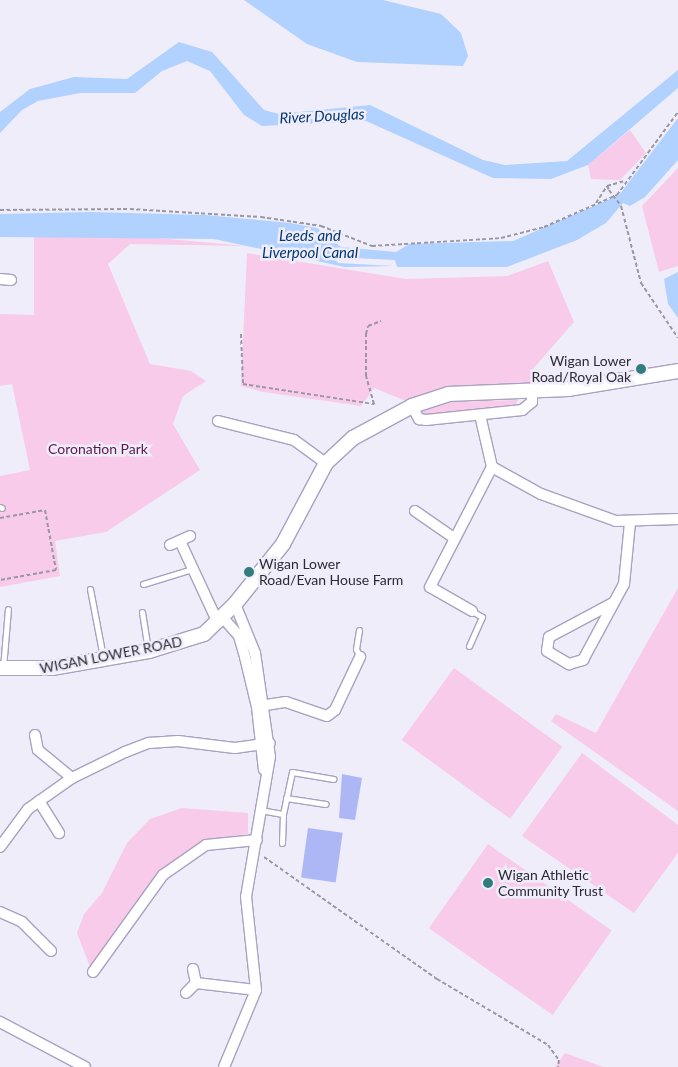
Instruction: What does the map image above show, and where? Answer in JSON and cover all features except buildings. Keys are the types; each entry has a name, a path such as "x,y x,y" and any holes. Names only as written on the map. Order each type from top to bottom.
{"main road":[{"name":"WIGAN LOWER ROAD","path":"2,668 39,669 148,650 194,639 220,620 235,604 290,534 326,463 353,438 412,406 448,394 532,391 678,371"}],"street":[{"path":"412,406 422,420 526,409 532,391"},
{"path":"472,611 430,586 492,467 480,414"},
{"path":"222,426 294,440 326,463"},
{"path":"492,467 558,501 630,523 678,519"},
{"path":"415,511 454,538"},
{"path":"613,603 549,637 547,651 569,664 580,662 613,603 628,572 630,523"},
{"path":"170,545 185,539 192,568 220,620 238,636 261,706"},
{"path":"224,1067 256,990 246,897 256,856 256,840 264,783 266,743 252,645 235,604"},
{"path":"261,706 295,704 327,716 335,710 358,670 360,657"},
{"path":"35,735 38,750 72,778"},
{"path":"0,846 39,801 72,778 149,743 178,741 235,748 266,743"},
{"path":"39,801 59,833"},
{"path":"93,972 104,962 164,875 206,845 256,840"},
{"path":"0,912 22,922 51,951"},
{"path":"193,968 196,983"},
{"path":"196,983 256,990"},
{"path":"186,993 196,983"},
{"path":"0,1022 85,1067"}],"lane":[{"path":"143,584 192,568"},
{"path":"90,589 103,658"},
{"path":"2,668 8,609"},
{"path":"469,646 482,616 472,611"},
{"path":"142,612 148,650"},
{"path":"359,630 356,649 360,657"},
{"path":"282,843 283,814 292,772 333,779"},
{"path":"286,798 326,804"},
{"path":"260,810 283,814"}],"path":[{"path":"0,210 130,209 261,217 321,226 372,246 523,235 617,194 624,182 678,112"},
{"path":"596,204 607,186 624,182"},
{"path":"607,186 622,206 641,283 678,338"},
{"path":"241,334 243,384 374,404 366,376 366,334 368,326 381,321"},
{"path":"0,518 45,510 56,570 0,580"},
{"path":"256,856 266,857 437,979 548,1046 559,1060 558,1067"}],"green space":[{"path":"630,130 646,153 620,180 591,179 588,165"},
{"path":"678,168 678,266 659,272 642,206"},
{"name":"Coronation Park","path":"123,235 247,246 130,244 108,264 150,364 191,371 206,381 183,396 173,424 200,470 106,532 55,541 60,576 0,587 0,476 30,470 12,384 0,386 0,314 34,315 34,237"},
{"path":"247,253 406,279 507,276 548,261 574,322 532,370 535,385 443,389 406,401 374,388 361,406 263,392 241,386"},
{"path":"518,400 515,406 426,416 421,412 450,402"},
{"path":"678,588 678,811 551,721 556,714 596,733"},
{"path":"454,668 562,747 510,819 402,740"},
{"path":"582,753 678,825 678,853 634,913 522,836"},
{"path":"182,808 248,813 248,834 201,841 165,867 90,967 77,933 84,914 102,893 127,843 150,819"},
{"path":"488,844 612,931 553,1015 429,928"},
{"path":"565,1053 603,1067 555,1067"}],"water":[{"path":"244,0 383,0 441,14 461,33 468,56 463,66 357,62 307,44"},
{"name":"River Douglas","path":"179,42 212,52 264,110 279,114 370,105 483,160 505,165 567,161 678,70 678,88 588,165 551,179 493,178 366,121 262,126 244,115 210,71 187,61 162,71 135,93 80,93 38,101 22,110 0,133 0,112 30,89 74,77 127,79"},
{"name":"Leeds and Liverpool Canal","path":"678,118 678,160 645,197 630,206 623,203 606,223 577,240 507,267 397,267 395,260 333,257 338,263 393,266 345,267 214,239 0,237 0,214 91,212 205,215 290,223 317,228 341,247 396,252 409,244 513,241 619,195"},
{"path":"678,272 678,318 668,304 664,279"}],"place":[{"name":"Wigan Lower Road/Royal Oak","path":"641,369"},
{"name":"Wigan Lower Road/Evan House Farm","path":"249,572"},
{"name":"Wigan Athletic Community Trust","path":"488,883"}]}
